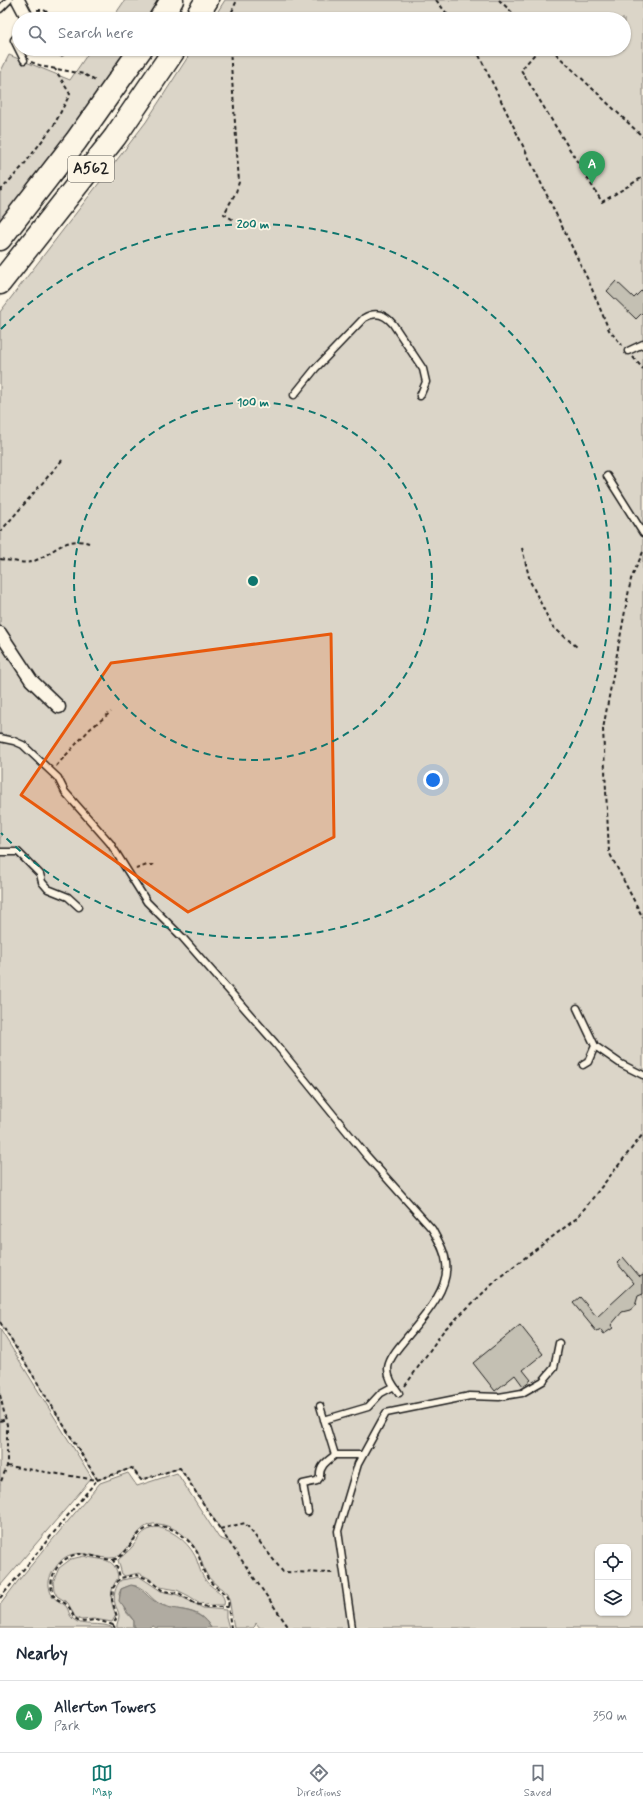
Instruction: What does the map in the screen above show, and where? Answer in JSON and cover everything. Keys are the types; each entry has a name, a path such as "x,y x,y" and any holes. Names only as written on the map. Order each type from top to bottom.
{"highway":[{"path":"164,12 172,0"},
{"path":"199,12 207,0"},
{"name":"A562","path":"0,239 113,91 136,56"},
{"name":"A562","path":"0,284 115,137 170,56"}],"street":[{"path":"18,0 24,12"},
{"path":"0,634 30,680 59,707"}],"lane":[{"path":"0,9 10,0"},
{"path":"22,56 24,60"},
{"path":"294,395 315,369 364,318 377,314 387,317 393,324 423,369 426,382 420,396"},
{"path":"628,351 643,344"},
{"path":"607,476 643,533"},
{"path":"0,738 23,745 58,778 68,797 110,843 147,902 155,912 183,938 275,1042 366,1154 432,1229 438,1239 447,1264 441,1289 436,1300 396,1350 388,1368 391,1383 399,1393"},
{"path":"0,852 18,852 40,874 42,882 48,889 68,897 79,907"},
{"path":"577,1008 595,1046 621,1064 643,1075"},
{"path":"583,1065 588,1062 595,1046"},
{"path":"352,1628 338,1531 358,1464 386,1413 470,1396 499,1397 522,1393 543,1381 554,1368 559,1344"},
{"path":"324,1420 368,1407 381,1393 394,1386"},
{"path":"320,1406 335,1455"},
{"path":"308,1512 303,1484 316,1481 320,1477 319,1471 325,1463 335,1455 363,1455"}],"path":[{"path":"232,12 237,0"},
{"path":"436,0 445,12"},
{"path":"499,0 512,12"},
{"path":"37,12 44,10 47,12"},
{"path":"230,56 239,182 236,192 224,214 235,221"},
{"path":"479,56 589,282 609,330 643,369"},
{"path":"533,56 520,70 602,202 643,177"},
{"path":"558,56 643,137"},
{"path":"24,60 55,69 84,74 113,91"},
{"path":"0,191 23,166 54,125 70,94 55,69"},
{"path":"0,532 64,458"},
{"path":"0,559 30,562 70,542 81,541 89,543"},
{"path":"522,548 530,581 548,618 559,633 577,647"},
{"path":"643,552 631,579 603,729 609,852 643,918"},
{"path":"50,770 53,769 90,729 111,712"},
{"path":"129,872 147,865 155,865"},
{"path":"399,1393 444,1330 501,1276 577,1218 643,1134"},
{"path":"0,1322 97,1480"},
{"path":"0,1395 6,1419 7,1466 0,1484"},
{"path":"0,1421 6,1419"},
{"path":"7,1466 97,1480 132,1468 141,1480 180,1468 220,1529 289,1628"},
{"path":"0,1598 97,1480"},
{"path":"220,1529 245,1523 283,1572 344,1573"},
{"path":"115,1628 113,1625 95,1620 80,1622 74,1618 67,1605 57,1600 53,1595 51,1586 56,1568 64,1559 79,1554 113,1560 118,1559 129,1549 140,1532 152,1526 161,1526 182,1536 194,1548 208,1580 226,1594 229,1603 228,1607 231,1628"},
{"path":"113,1560 118,1569 120,1578"},
{"path":"113,1625 117,1617 112,1600 113,1588 120,1578 137,1575 148,1579 163,1591 179,1594 201,1605 228,1607"}],"highlighted area":[{"path":"331,634 334,837 188,912 21,795 111,663"}],"shaded area":[{"path":"125,0 163,0 155,12 117,12"},
{"path":"225,0 643,0 643,1628 260,1628 256,1623 253,1628 234,1628 228,1593 207,1575 199,1556 185,1536 167,1526 158,1524 150,1525 139,1532 120,1555 113,1558 105,1558 80,1554 71,1555 63,1559 51,1576 49,1583 51,1594 55,1599 66,1606 73,1619 81,1623 103,1625 113,1628 0,1628 0,1605 18,1581 100,1483 128,1473 137,1486 177,1473 219,1538 229,1542 180,1468 141,1480 132,1468 97,1480 0,1322 0,312 146,122 188,56 631,56 631,12 217,12"},
{"path":"9,55 70,80 86,56 124,56 77,124 0,224 0,73"},
{"path":"0,1329 92,1478 0,1586"},
{"path":"155,1527 162,1528 174,1534 185,1542 193,1552 204,1579 223,1597 224,1605 200,1603 177,1590 160,1587 139,1573 125,1576 122,1574 118,1560 130,1549 139,1537"},
{"path":"84,1556 107,1561 114,1566 117,1571 118,1578 113,1587 111,1596 116,1615 112,1622 94,1619 81,1620 75,1617 68,1603 57,1596 54,1590 53,1582 59,1568 71,1559"},
{"path":"140,1577 161,1591 178,1595 203,1608 226,1610 229,1628 211,1628 206,1620 194,1612 174,1609 160,1604 142,1589 132,1585 121,1589 119,1594 125,1611 134,1621 134,1628 117,1628 119,1613 114,1601 116,1588 121,1580"},
{"path":"131,1585 135,1586 163,1606 192,1612 205,1620 211,1628 156,1628 153,1626 151,1628 134,1628 134,1621 119,1601 121,1589"}],"building":[{"path":"616,281 634,298 643,289 643,312 636,319 607,291"},
{"path":"623,1257 640,1277 643,1275 643,1294 638,1296 635,1306 630,1310 622,1312 611,1325 613,1328 604,1334 601,1330 597,1332 573,1303 580,1297 597,1317 634,1283 617,1263"},
{"path":"520,1325 543,1354 523,1370 531,1380 523,1386 515,1375 495,1391 473,1363"}],"place":[{"name":"Allerton Towers","path":"592,184"}]}
